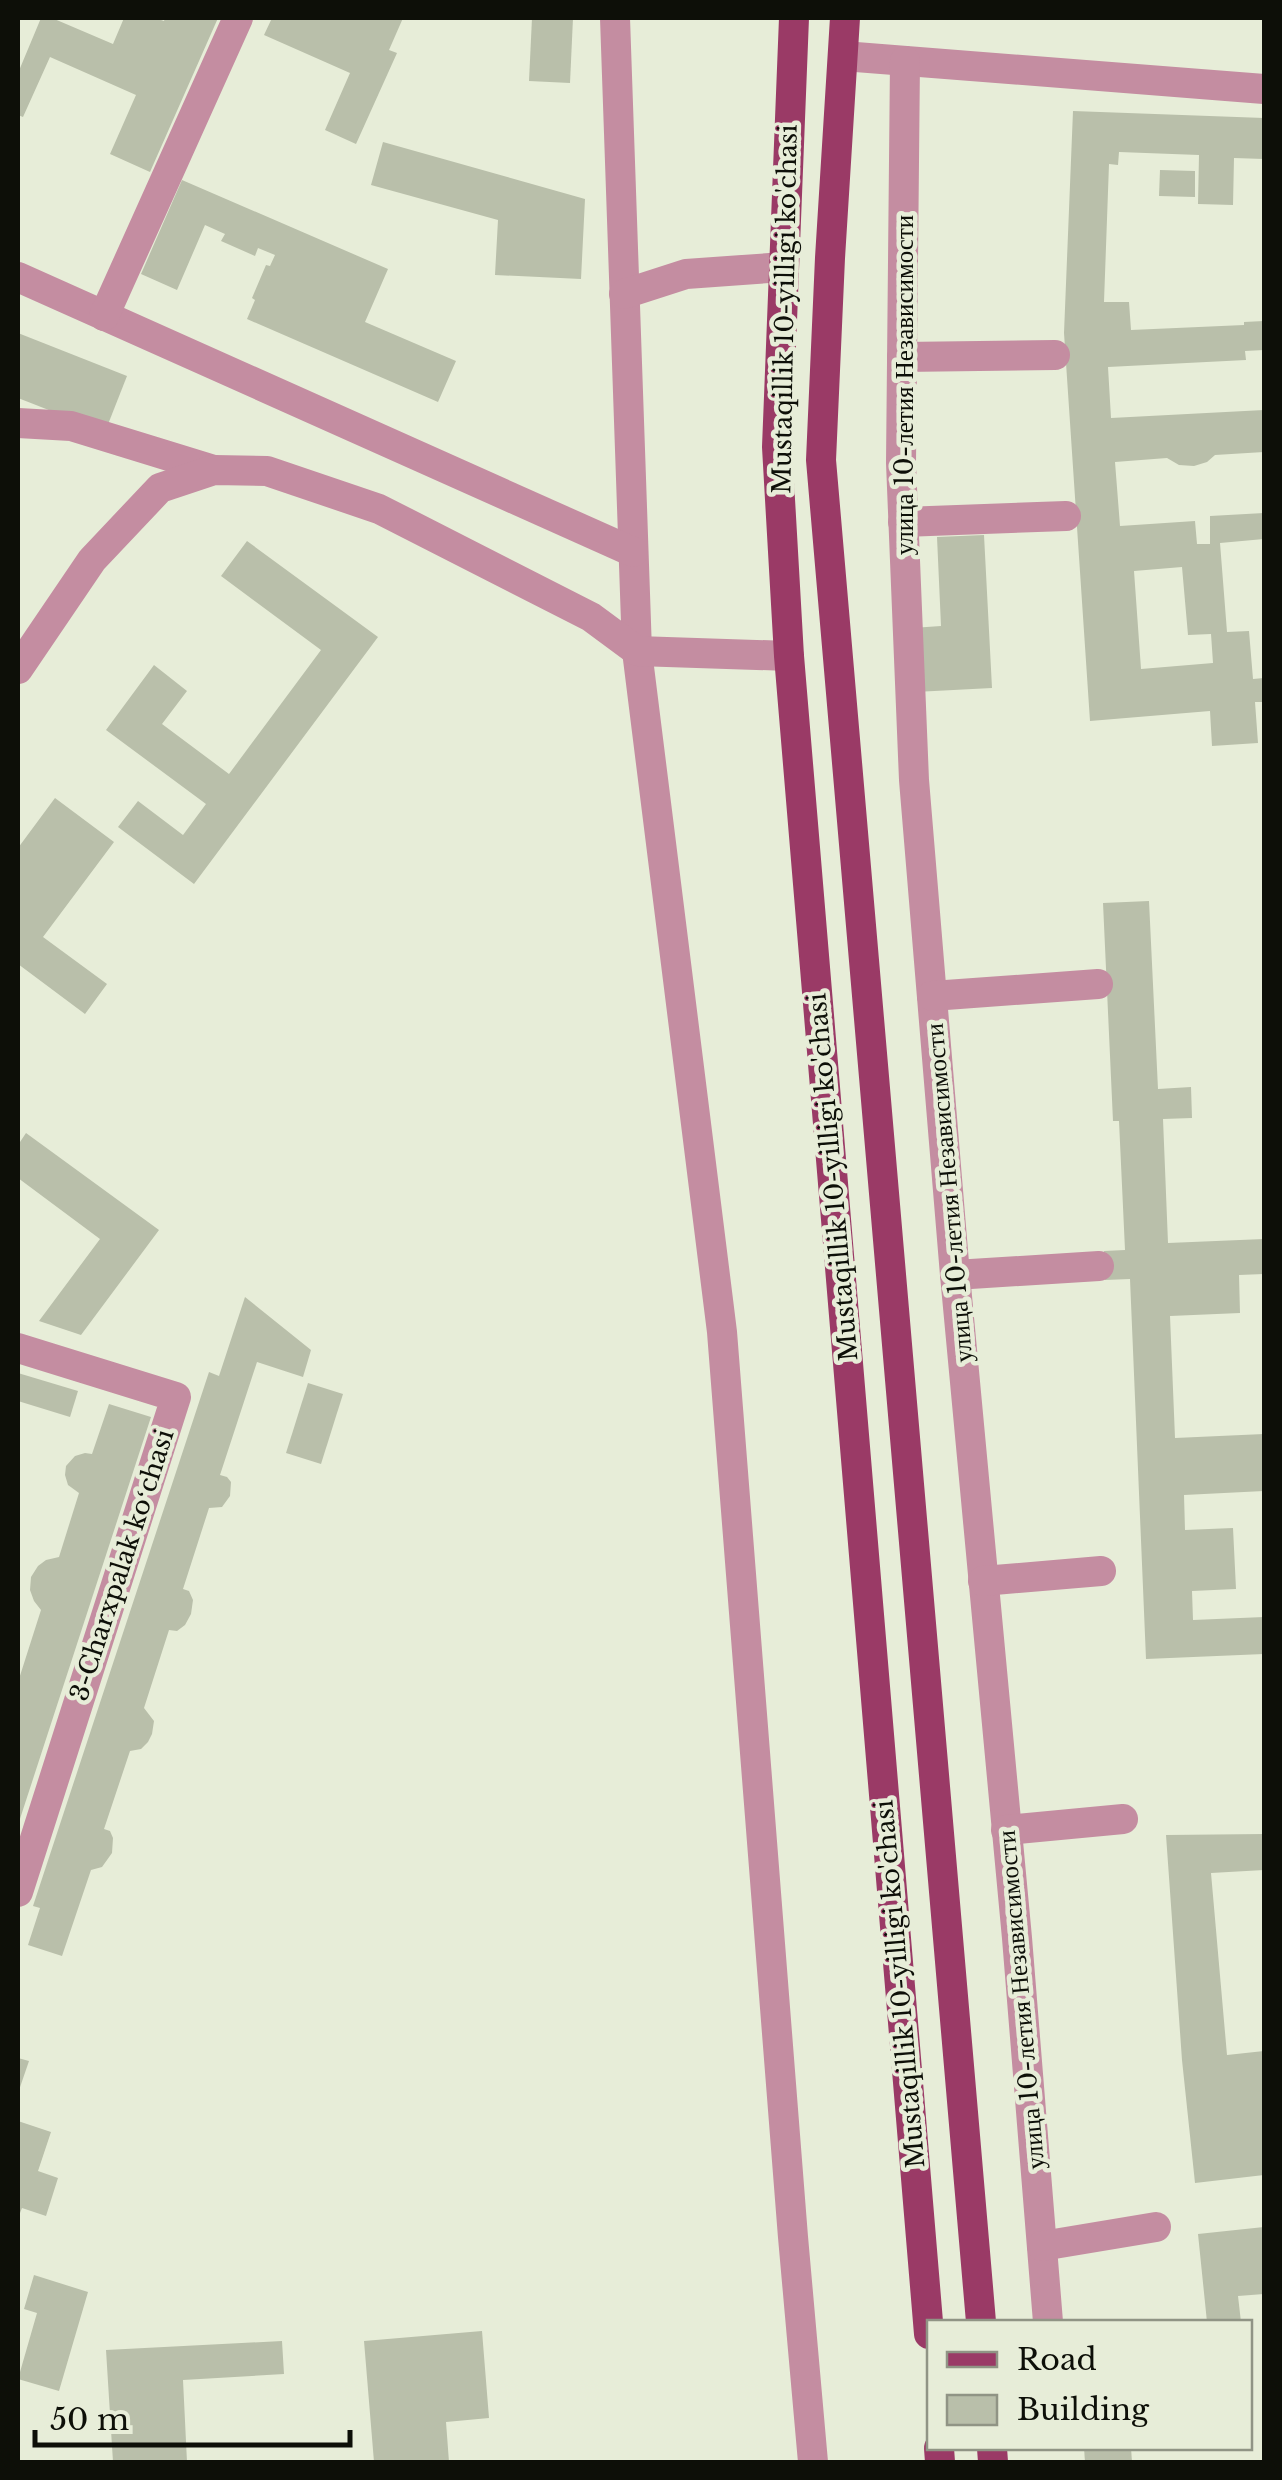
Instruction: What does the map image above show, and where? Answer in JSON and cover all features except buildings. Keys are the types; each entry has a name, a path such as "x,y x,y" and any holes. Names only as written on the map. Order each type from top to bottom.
{"main road":[{"name":"Mustaqillik 10-yilligi ko'chasi","path":"794,18 777,447 790,656 929,2320"},
{"name":"Mustaqillik 10-yilligi ko'chasi","path":"845,18 821,460 981,2320"}],"street":[{"path":"104,316 238,18"},
{"path":"615,18 637,651 722,1332 813,2462"},
{"path":"844,56 1264,89"},
{"name":"улица 10-летия Независимости","path":"905,61 900,463 914,780 1048,2320"},
{"path":"624,294 686,274 784,267"},
{"path":"18,278 633,552"},
{"path":"902,357 1055,356"},
{"path":"18,423 71,426 214,470 267,471 379,509 591,617 637,651 790,656"},
{"path":"18,668 92,560 160,488 214,470"},
{"path":"903,522 1066,516"},
{"path":"932,996 1098,984"},
{"path":"954,1274 1099,1266"},
{"name":"3-Charxpalak koʻchasi","path":"18,1348 176,1397 18,1892"},
{"path":"983,1581 1101,1571"},
{"path":"1006,1830 1124,1819"},
{"path":"1042,2246 1156,2227"}]}
